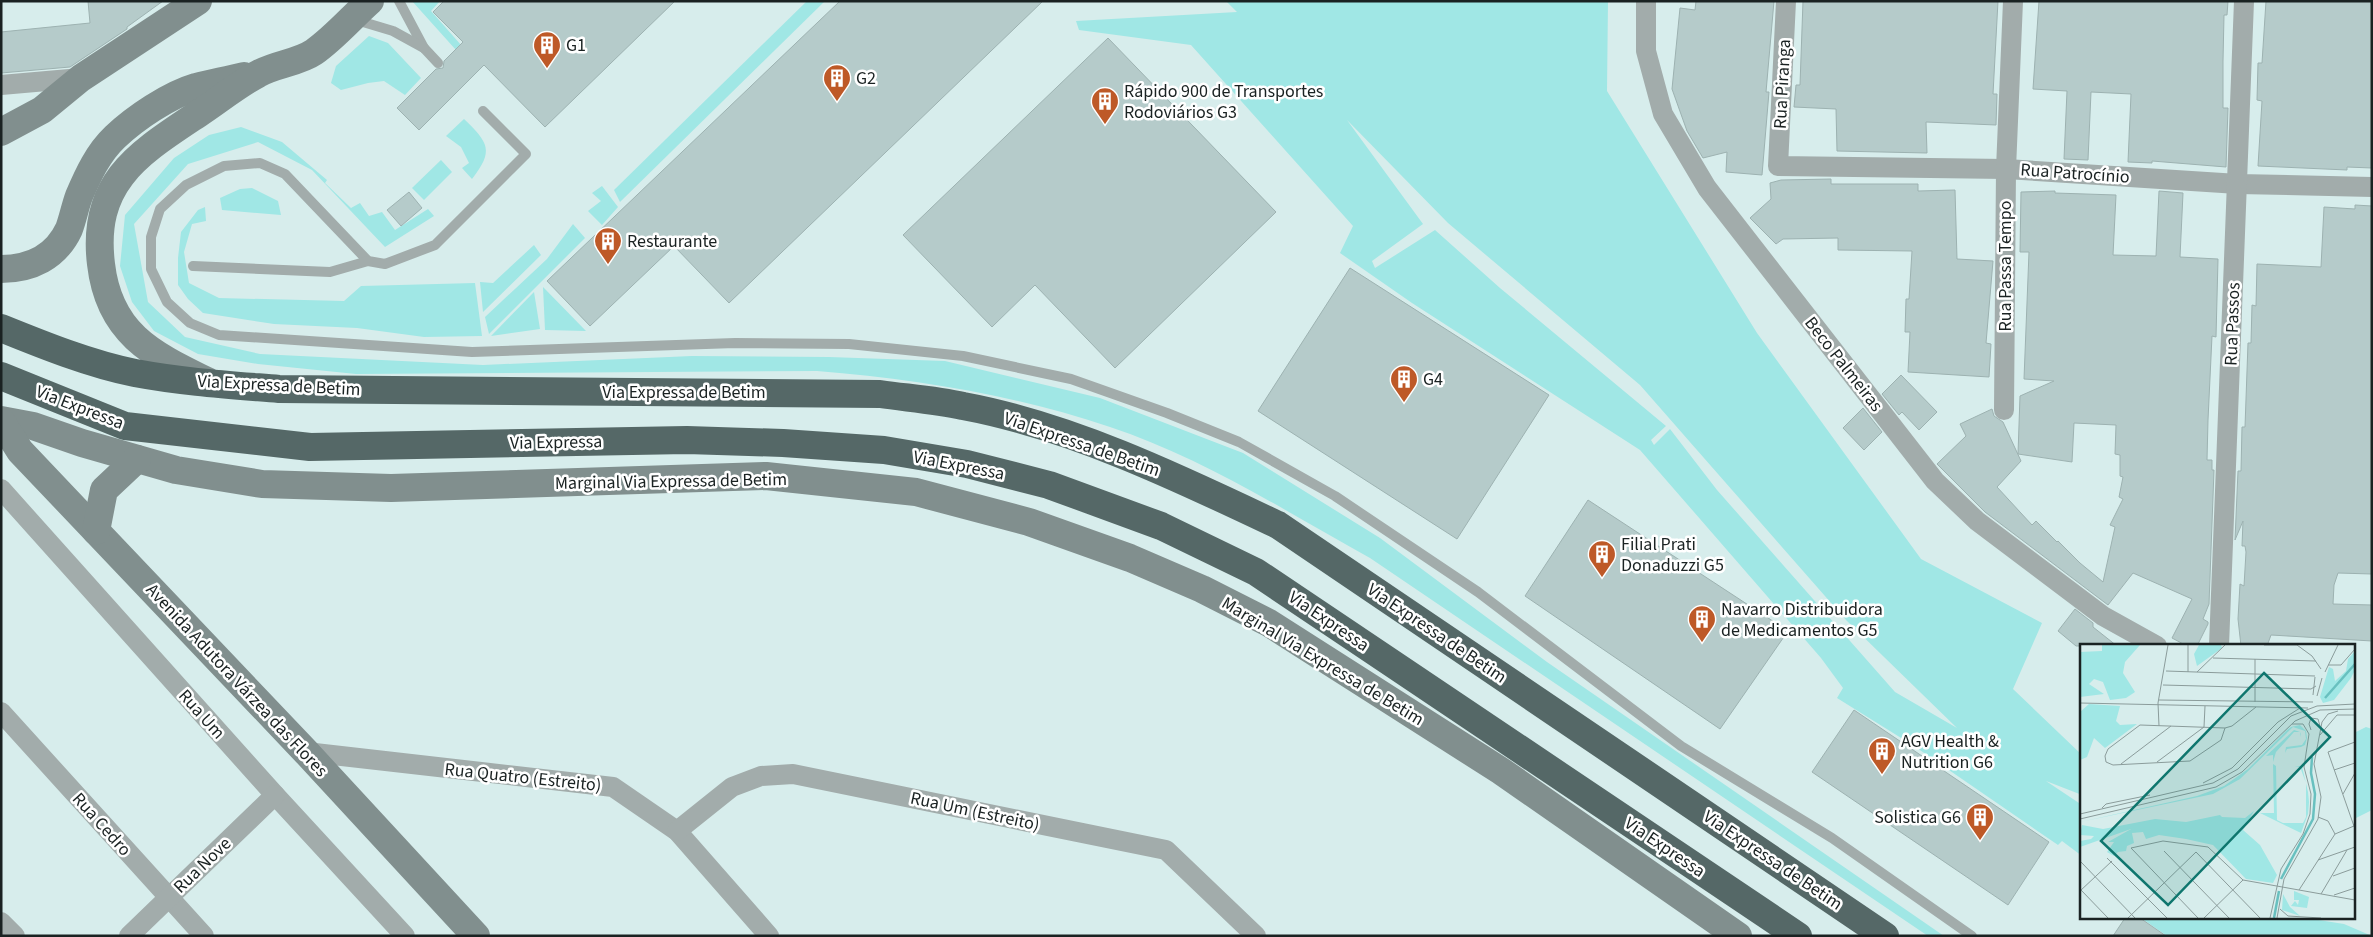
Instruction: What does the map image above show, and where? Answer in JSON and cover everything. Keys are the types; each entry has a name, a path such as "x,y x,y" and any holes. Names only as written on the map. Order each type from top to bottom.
{"highway":[{"name":"Via Expressa de Betim","path":"1,328 51,348 134,372 212,383 279,388 880,394 964,406 1045,427 1171,474 1278,525 1885,936"},
{"name":"Via Expressa","path":"1,376 124,426 310,447 687,440 784,443 903,453 967,464 1049,485 1161,526 1256,572 1798,936"}],"street":[{"path":"1,146 82,78 198,1"},
{"name":"Beco Palmeiras","path":"1646,1 1646,51 1663,114 1706,188 1935,481 1977,521 2103,616 2153,644"},
{"name":"Rua Piranga","path":"1778,166 1786,1"},
{"name":"Rua Passa Tempo","path":"2004,410 2006,169 2013,1"},
{"name":"Rua Passos","path":"2219,644 2244,1"},
{"path":"1,269 19,269 39,262 58,248 68,229 79,197 93,166 114,138 151,109 194,88 259,73 313,53 361,10"},
{"path":"212,383 157,356 126,330 103,286 98,245 104,204 123,173 154,143 259,73"},
{"path":"1,86 82,78"},
{"path":"1,132 42,110"},
{"name":"Rua Patrocínio","path":"1778,166 2006,169 2238,184 2372,187"},
{"name":"Marginal Via Expressa de Betim","path":"1,421 33,426 176,470 262,484 381,487 766,476 916,492 1029,522 1130,558 1202,589 1269,624 1501,771 1738,936"},
{"name":"Avenida Adutora Várzea das Flores","path":"1,421 20,451 306,752 476,936"},
{"path":"96,531 104,490 138,459"},
{"name":"Rua Um","path":"1,490 275,796 405,936"},
{"name":"Rua Cedro","path":"1,712 204,936"},
{"name":"Rua Quatro (Estreito)","path":"306,752 613,787 677,831 769,936"},
{"name":"Rua Um (Estreito)","path":"677,831 732,787 761,776 793,774 1166,850 1256,936"},
{"name":"Rua Nove","path":"129,936 275,796"},
{"path":"1,922 14,936"}],"lane":[{"path":"399,1 424,48 438,63"},
{"path":"361,10 424,48"},
{"path":"193,266 330,272 368,261 385,264 435,245 526,154 483,111"},
{"path":"368,261 285,174 260,163 224,166 186,186 160,209 151,237 151,269 167,302 190,323 219,335 472,352 735,343 849,344 963,356 1071,379 1167,413 1239,442 1335,496 1478,592 1682,746 1832,838 1972,936"}],"shaded area":[{"path":"412,1 440,1 431,11 461,45 456,50"},
{"path":"807,1 825,1 620,202 614,190"},
{"path":"1226,1 1608,1 1607,91 1757,333 1921,559 2042,623 2013,689 2080,753 2080,794 2046,781 2080,804 2080,854 2062,841 2058,845 1914,746 1837,698 1843,688 1821,658 1640,450 1412,303 1340,253 1353,226 1191,45 1079,30 1076,21 1237,12","holes":["1347,120 1448,223 1640,385 1846,620 1957,728 1895,692 1717,490 1670,429 1654,445 1651,440 1666,426 1500,288 1435,230 1375,268 1372,261 1423,224"]},
{"path":"369,36 388,43 421,78 405,95 384,81 341,90 331,83 336,66"},
{"path":"464,119 479,135 486,148 484,161 472,179 462,168 469,163 461,147 446,136"},
{"path":"241,127 282,142 327,180 325,183 351,208 360,203 369,216 382,212 395,230 428,209 434,216 385,247 312,170 258,142 188,164 134,224 148,302 185,337 260,354 483,365 692,356 829,357 945,361 1100,398 1243,453 1380,538 1547,662 1944,936 1928,936 1370,558 1275,504 1210,470 1144,439 1110,427 1002,397 928,384 817,371 356,374 258,364 198,354 154,331 132,302 120,266 125,215 174,158 209,135"},
{"path":"441,160 452,172 424,200 412,188"},
{"path":"602,186 618,207 602,225 588,211 601,201 592,193"},
{"path":"252,188 278,201 281,215 222,210 220,198 240,189"},
{"path":"205,207 206,221 192,224 184,252 189,283 219,298 344,301 361,286 475,283 482,336 424,337 357,328 274,324 203,313 188,299 178,285 178,258 181,232 198,210"},
{"path":"573,224 585,238 489,334 485,317 547,259"},
{"path":"534,245 541,255 483,312 480,282 493,283"},
{"path":"543,287 586,331 545,330"},
{"path":"534,292 540,329 491,336"},
{"path":"2366,727 2372,729 2372,810 2356,818 2356,732"},
{"path":"2144,920 2319,920 2344,924 2372,936 2167,936"}],"building":[{"path":"88,1 163,1 127,27 127,29 70,67 1,73 1,32 90,23"},
{"name":"G1","path":"444,1 675,1 545,127 484,65 419,130 397,108 436,69 443,68 444,61 463,42 433,12"},
{"name":"G2","path":"840,1 1043,1 729,303 674,246 590,326 547,281"},
{"path":"1696,1 1774,1 1766,92 1769,92 1762,175 1726,172 1727,152 1703,158 1687,131 1672,89 1680,8 1695,10"},
{"path":"1803,1 1998,1 1993,94 1997,94 1996,125 1926,122 1927,153 1837,151 1836,109 1794,107 1796,85 1800,85"},
{"path":"2039,1 2228,1 2227,15 2224,15 2223,61 2223,108 2228,108 2226,167 2152,161 2152,163 2128,162 2131,94 2091,92 2088,160 2064,159 2067,91 2033,89"},
{"path":"2266,1 2372,1 2372,168 2347,167 2347,170 2258,166 2262,101 2257,100 2258,63 2262,63"},
{"name":"Rápido 900 de Transportes Rodoviários G3","path":"1108,38 1276,212 1115,368 1035,285 992,327 903,235"},
{"path":"1831,179 1831,184 1918,184 1918,191 1955,190 1957,259 1993,261 1986,343 1991,344 1989,377 1908,372 1910,332 1905,332 1906,299 1909,299 1912,251 1838,250 1838,238 1783,239 1776,244 1750,218 1771,199 1770,183 1781,180"},
{"path":"2055,191 2055,193 2116,195 2113,255 2156,256 2159,191 2183,193 2180,257 2218,259 2216,337 2212,336 2208,420 2207,460 2212,460 2212,470 2214,470 2209,604 2203,619 2208,624 2198,644 2183,644 2172,638 2192,599 2133,573 2108,605 1985,512 1937,464 1966,436 1960,424 1992,409 1994,416 2003,422 2021,461 1997,487 2032,525 2036,521 2103,582 2115,527 2110,525 2123,499 2119,497 2123,477 2120,476 2120,455 2115,454 2116,425 2074,423 2072,462 2018,454 2020,396 2054,381 2024,379 2029,252 2020,252 2021,192"},
{"path":"409,192 422,208 401,226 387,210"},
{"path":"2355,205 2372,206 2372,574 2338,573 2334,585 2333,604 2372,605 2372,641 2271,635 2268,644 2241,644 2238,619 2240,584 2244,586 2246,552 2245,546 2242,546 2243,521 2235,540 2238,471 2241,471 2242,427 2245,427 2248,343 2251,343 2252,305 2256,306 2257,264 2321,267 2324,207 2355,209"},
{"name":"G4","path":"1350,268 1549,395 1457,539 1258,411"},
{"path":"1901,375 1937,412 1919,430 1902,412 1899,415 1882,394"},
{"path":"1863,408 1882,432 1864,450 1843,428"},
{"path":"1588,500 1788,631 1720,729 1525,596"},
{"path":"2075,609 2093,623 2093,627 2114,644 2080,644 2080,646 2076,646 2058,631"},
{"path":"1854,710 2049,842 2008,905 1812,772"},
{"path":"2124,920 2143,920 2166,936 2113,936"}],"place":[{"name":"G1","path":"547,69"},
{"name":"G2","path":"837,102"},
{"name":"Rápido 900 de Transportes Rodoviários G3","path":"1105,125"},
{"name":"Restaurante","path":"608,265"},
{"name":"G4","path":"1404,403"},
{"name":"Filial Prati Donaduzzi G5","path":"1602,578"},
{"name":"Navarro Distribuidora de Medicamentos G5","path":"1702,643"},
{"name":"AGV Health & Nutrition G6","path":"1882,775"},
{"name":"Solistica G6","path":"1980,841"}]}
